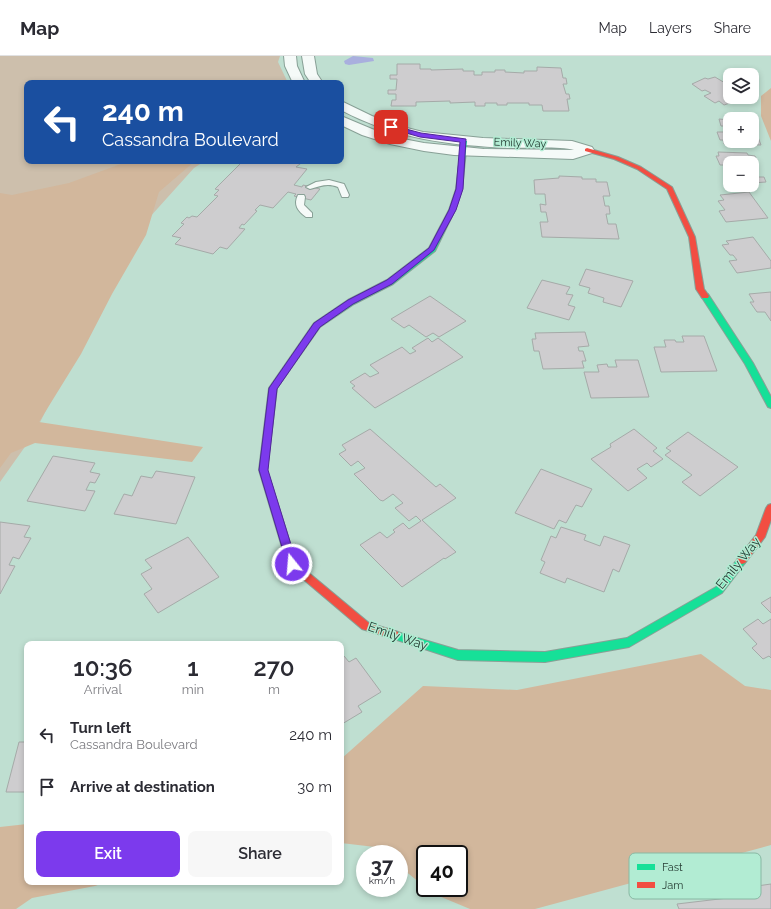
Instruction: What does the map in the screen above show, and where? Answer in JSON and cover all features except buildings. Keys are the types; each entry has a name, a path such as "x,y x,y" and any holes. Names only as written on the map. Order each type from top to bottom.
{"street":[{"path":"290,56 291,66 298,80"},
{"path":"308,56 312,74 315,80"},
{"path":"344,107 365,119 463,146"},
{"path":"344,121 372,133 398,141 463,146"},
{"name":"Emily Way","path":"771,405 749,363 700,289 692,237 670,188 639,168 616,158 572,145 463,146 459,189 452,210 432,249 390,282 351,302 317,325 273,388 263,470 292,564 366,626 458,655 545,658 629,642 719,590 760,537 771,508"}],"lane":[{"path":"310,187 321,182 332,182 341,186 345,195"},
{"path":"301,197 299,202 301,209 309,215"}],"shaded area":[{"path":"0,56 280,56 278,62 287,80 24,80 24,164 200,164 194,168 131,238 105,295 34,434 0,482"},
{"path":"771,88 771,141 761,116 761,96"},
{"path":"121,164 192,164 159,192 146,235 112,294 81,354 39,422 203,447 192,462 35,443 11,453 0,468 0,193 12,195 69,183"},
{"path":"701,654 745,686 771,690 771,845 742,853 629,853 629,884 535,909 470,909 441,897 468,897 468,845 416,845 416,880 408,873 408,845 358,845 344,843 344,756 423,686 517,690"},
{"path":"24,824 24,885 98,885 32,898 16,909 0,909 0,827"}],"water":[{"path":"353,56 373,58 374,61 349,65 345,64 344,61"}],"traffic: fast":[{"path":"300,571 292,564 263,470 273,388 317,325 351,302 390,282 432,249 452,210 459,189 464,141"},
{"path":"705,296 749,363 771,405"},
{"path":"394,635 458,655 545,657 629,642 719,590 742,560"}],"traffic: jam":[{"path":"587,150 616,158 639,168 670,188 692,237 700,289 705,296"},
{"path":"742,560 760,537 771,508"},
{"path":"300,571 366,626 394,635"}],"route":[{"path":"292,564 263,470 273,388 317,325 351,302 390,282 432,249 452,210 459,189 464,141 420,135 391,127"}]}
